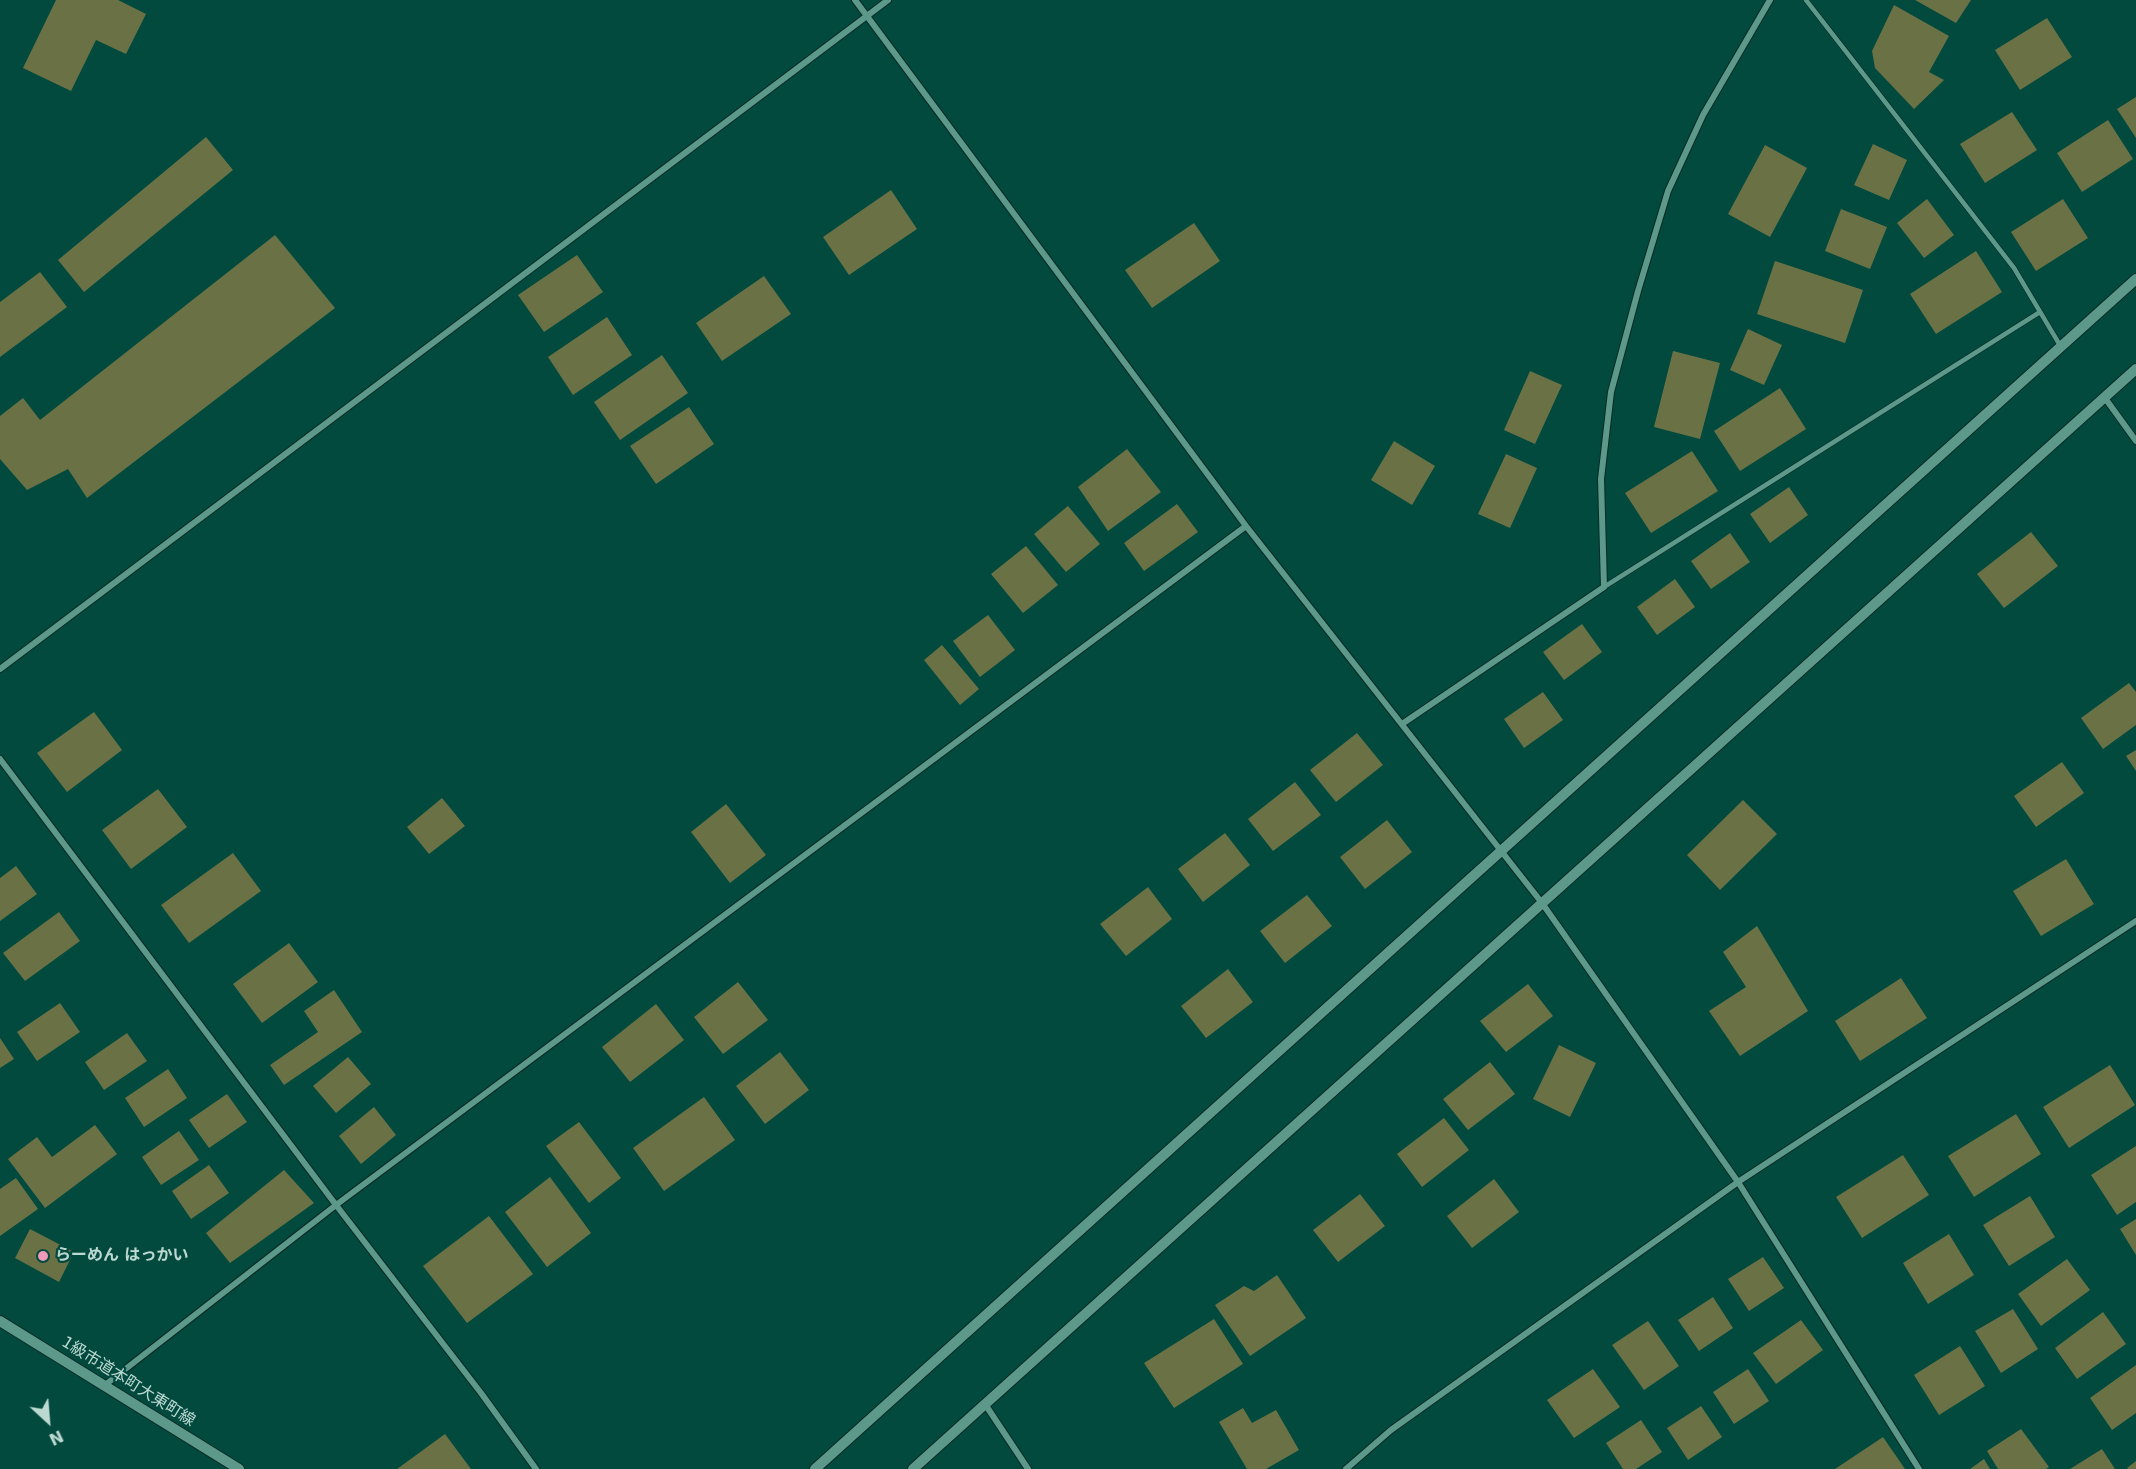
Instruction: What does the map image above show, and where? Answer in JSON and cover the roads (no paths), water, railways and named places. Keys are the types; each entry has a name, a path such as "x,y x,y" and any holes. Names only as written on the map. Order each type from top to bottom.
{"street":[{"path":"855,0 1246,526 1542,903 1738,1182 1919,1469"},
{"path":"0,669 888,0"},
{"path":"1402,724 1604,587 1601,479 1611,392 1638,291 1668,191 1703,115 1770,0"},
{"path":"815,1469 2136,279"},
{"path":"913,1469 2136,369"},
{"path":"2105,398 2136,441"},
{"path":"105,1385 336,1205 1246,526"},
{"path":"0,759 336,1205 481,1393 536,1469"},
{"path":"1346,1469 1391,1430 1738,1182 2136,921"},
{"name":"1級市道本町大東町線","path":"0,1321 239,1469"},
{"path":"985,1404 1028,1469"}],"lane":[{"path":"1806,0 2014,268 2061,347"},
{"path":"1604,587 2040,312"}],"place":[{"name":"らーめん はっかい","path":"43,1256"}]}
